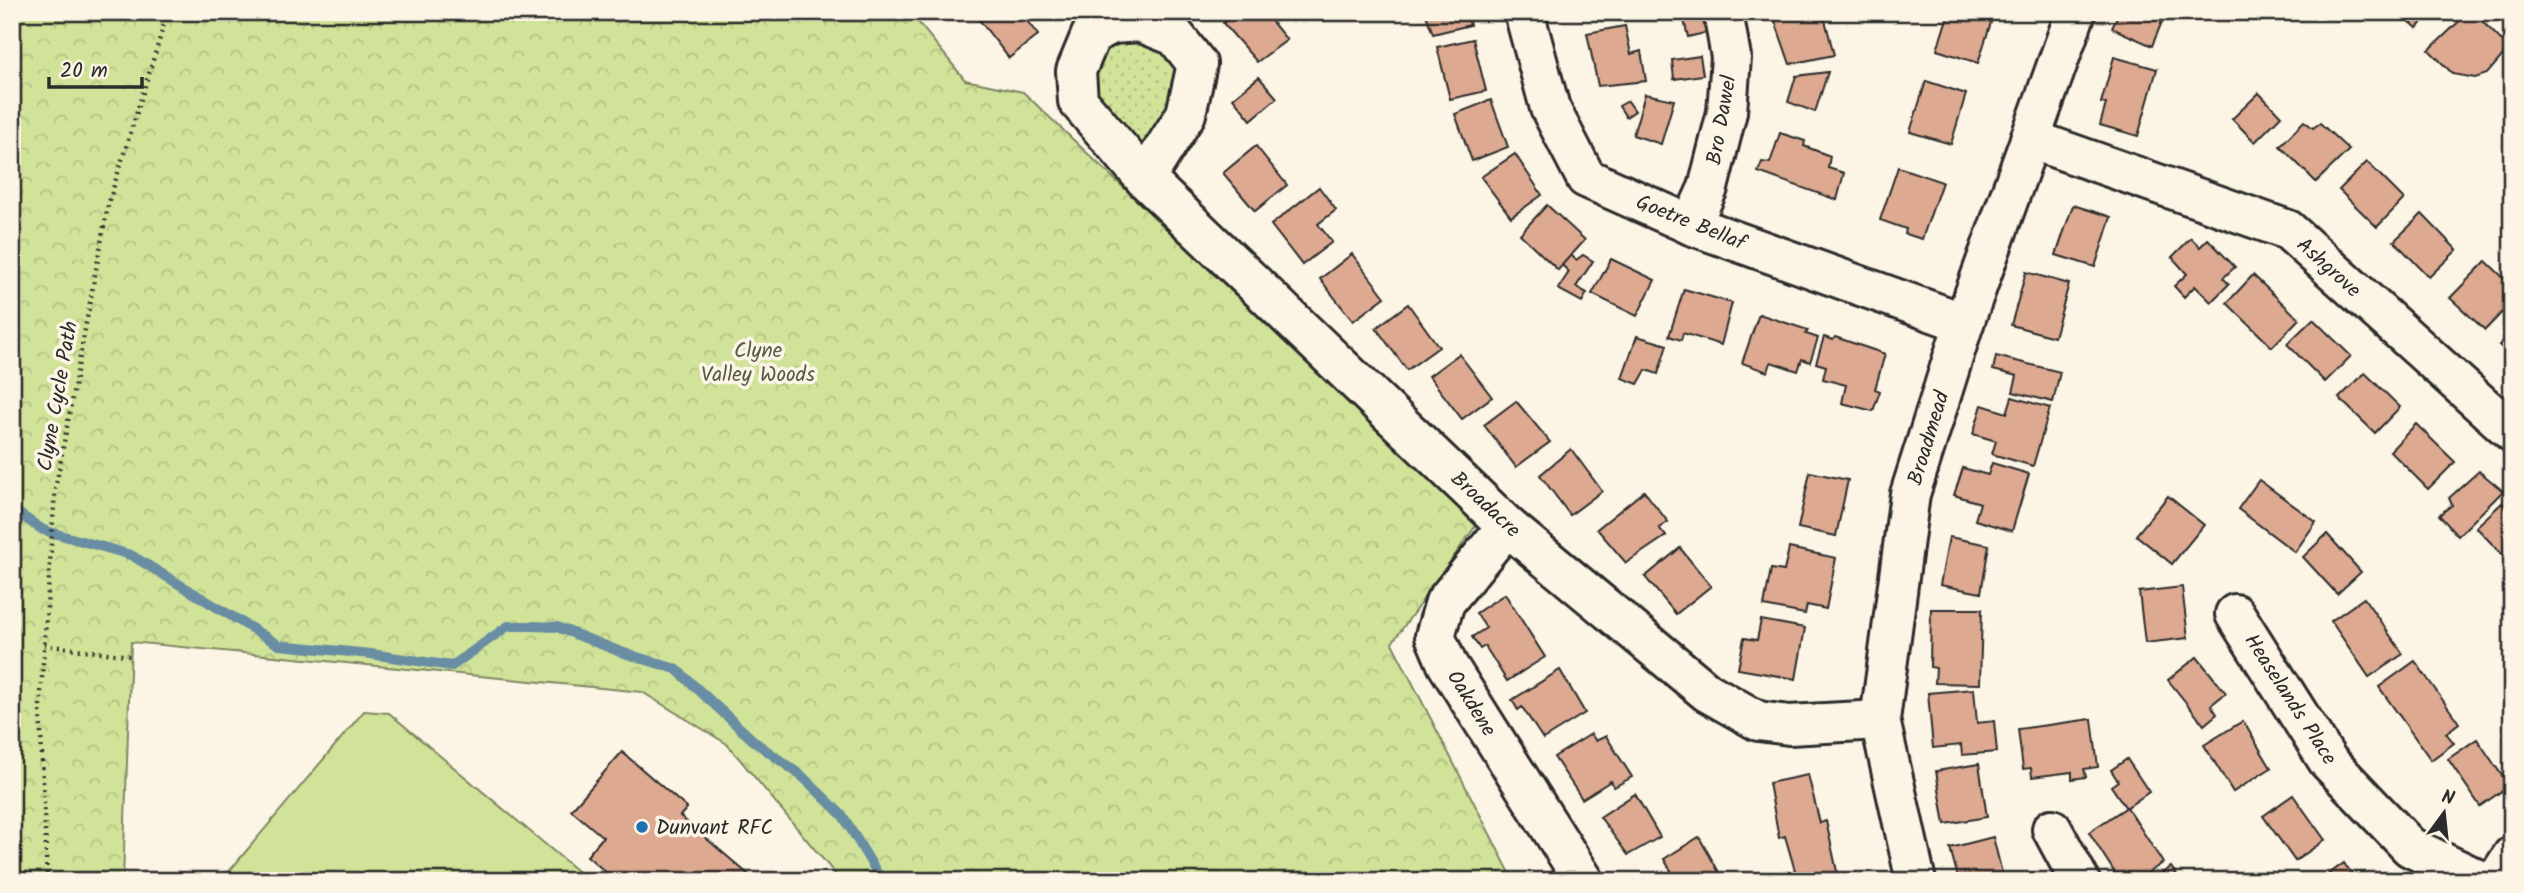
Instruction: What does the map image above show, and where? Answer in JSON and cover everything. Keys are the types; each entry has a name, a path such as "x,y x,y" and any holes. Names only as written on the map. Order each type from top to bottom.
{"street":[{"name":"Goetre Bellaf","path":"1524,12 1550,108 1586,178 1690,225 1964,323"},
{"name":"Bro Dawel","path":"1690,225 1708,188 1727,112 1731,57 1723,12"},
{"name":"Broadmead","path":"1916,881 1880,720 1910,494 1964,323 2076,12"},
{"name":"Ashgrove","path":"2030,139 2288,230 2512,432"},
{"name":"Broadacre","path":"1144,180 1507,526 1707,692 1758,721 1789,725 1880,720"},
{"name":"Oakdene","path":"1507,526 1445,601 1435,636 1447,664 1584,881"},
{"name":"Heaselands Place","path":"2235,614 2328,761 2410,847 2482,881"},
{"path":"2052,829 2080,881"},
{"path":"2496,881 2512,856"}],"path":[{"name":"Clyne Cycle Path","path":"47,881 40,707 55,491 108,205 169,12"},
{"path":"44,645 130,656"}],"green space":[{"name":"Clyne Valley Woods","path":"12,12 910,12 965,80 1023,92 1477,524 1392,643 1514,881 841,881 727,744 642,692 131,642 123,881 12,881"},
{"path":"1112,24 1197,64 1145,179 1078,101"},
{"path":"364,711 389,713 589,881 221,881"}],"building":[{"path":"973,12 1020,12 1038,35 1009,58"},
{"path":"1236,12 1264,12 1287,40 1257,62 1223,23"},
{"path":"1425,12 1466,12 1470,25 1433,34"},
{"path":"1581,12 1619,12 1620,14 1582,17"},
{"path":"1682,12 1709,12 1709,32 1688,37"},
{"path":"1798,12 1823,12 1834,55 1790,64 1774,18"},
{"path":"1949,12 1994,13 1978,63 1937,50"},
{"path":"2119,12 2166,12 2152,46 2112,28"},
{"path":"2399,12 2431,12 2417,28"},
{"path":"2469,12 2473,12 2509,48 2487,74 2475,78 2453,74 2429,50"},
{"path":"1625,26 1631,54 1641,51 1646,81 1598,86 1587,33"},
{"path":"1473,39 1486,91 1450,99 1437,47"},
{"path":"1700,56 1703,75 1674,79 1672,60"},
{"path":"2114,57 2157,69 2138,136 2100,125 2106,104 2101,103"},
{"path":"1828,72 1815,112 1788,102 1796,76"},
{"path":"1259,77 1277,98 1251,120 1233,98"},
{"path":"1926,81 1966,94 1951,144 1910,132"},
{"path":"2259,93 2281,116 2255,142 2232,119"},
{"path":"1645,94 1674,100 1661,144 1633,135"},
{"path":"1491,100 1508,147 1472,161 1455,114"},
{"path":"1628,101 1635,111 1626,117 1619,106"},
{"path":"2304,121 2313,128 2320,123 2349,150 2316,182 2280,146"},
{"path":"1780,133 1805,141 1804,146 1830,156 1828,168 1844,173 1837,200 1758,172 1762,162 1770,163"},
{"path":"1256,146 1287,185 1255,211 1223,173"},
{"path":"1515,154 1542,195 1511,217 1481,177"},
{"path":"2367,162 2404,199 2377,227 2339,190"},
{"path":"1898,167 1942,182 1922,239 1905,234 1906,229 1880,220"},
{"path":"1319,187 1336,210 1318,224 1332,242 1302,265 1271,225"},
{"path":"1547,205 1585,240 1558,270 1520,234"},
{"path":"2073,205 2111,217 2095,267 2056,255"},
{"path":"2422,214 2457,250 2429,277 2394,241"},
{"path":"2191,238 2200,247 2208,239 2235,267 2223,278 2229,284 2211,302 2195,286 2184,297 2174,286 2187,274 2172,257"},
{"path":"1352,254 1385,297 1353,321 1320,279"},
{"path":"1571,255 1576,260 1583,255 1593,261 1576,287 1587,293 1582,302 1558,289 1569,272 1562,265"},
{"path":"1611,259 1655,280 1637,316 1592,294"},
{"path":"2486,261 2512,286 2512,302 2485,330 2450,298"},
{"path":"2026,272 2069,284 2054,337 2011,325"},
{"path":"2253,275 2299,319 2272,347 2227,303"},
{"path":"1684,289 1732,303 1721,345 1683,333 1681,340 1669,336"},
{"path":"1408,304 1439,347 1407,370 1376,328"},
{"path":"1759,314 1808,330 1806,334 1818,338 1810,362 1802,359 1798,371 1771,362 1768,372 1742,363"},
{"path":"2313,319 2351,356 2325,382 2287,344"},
{"path":"2512,332 2512,357 2499,345"},
{"path":"1637,336 1667,345 1658,374 1646,370 1638,384 1622,378"},
{"path":"1824,337 1833,340 1835,337 1885,354 1875,389 1880,391 1873,411 1842,403 1846,385 1823,379 1826,366 1816,363"},
{"path":"1459,354 1492,397 1462,419 1429,376"},
{"path":"1996,356 2060,372 2053,402 2013,392 2017,376 1993,370"},
{"path":"2365,373 2400,407 2375,433 2339,398"},
{"path":"2012,397 2050,408 2033,466 1992,454 1996,441 1973,434 1982,405 2007,413"},
{"path":"1516,401 1550,442 1516,467 1484,425"},
{"path":"2416,424 2455,462 2428,489 2390,451"},
{"path":"1571,449 1602,491 1570,515 1540,475"},
{"path":"1992,463 2029,474 2012,531 1975,520 1980,503 1954,495 1963,468 1988,475"},
{"path":"2479,471 2503,491 2458,536 2439,515 2452,505 2449,498"},
{"path":"1810,472 1848,480 1836,536 1798,528"},
{"path":"2259,480 2316,522 2295,552 2238,509"},
{"path":"1644,491 1668,522 1659,528 1666,536 1626,563 1597,529"},
{"path":"2168,496 2204,525 2172,564 2136,535"},
{"path":"2502,503 2509,510 2512,508 2512,565 2476,527"},
{"path":"2327,534 2361,572 2337,594 2303,557"},
{"path":"1949,537 1989,545 1981,593 1940,585"},
{"path":"1680,548 1711,586 1676,614 1645,577"},
{"path":"1789,548 1836,558 1826,609 1807,605 1805,614 1764,606 1771,569 1784,571"},
{"path":"2182,587 2188,638 2145,643 2139,592"},
{"path":"1505,594 1545,657 1507,681 1485,646 1480,649 1472,637 1486,628 1476,613"},
{"path":"2364,598 2403,654 2369,677 2331,621"},
{"path":"1931,609 1982,609 1980,684 1935,683 1936,668 1930,667"},
{"path":"1761,620 1805,628 1796,679 1738,669 1744,638 1757,640"},
{"path":"2197,657 2226,693 2211,705 2217,714 2204,725 2168,680"},
{"path":"2415,661 2459,723 2446,733 2454,743 2431,760 2379,687"},
{"path":"1560,670 1585,713 1543,739 1522,707 1518,710 1512,700"},
{"path":"1974,689 1977,723 1994,721 1997,752 1962,755 1961,745 1933,748 1928,693"},
{"path":"2092,719 2098,767 2084,769 2086,777 2072,779 2072,772 2032,777 2031,768 2023,769 2018,729"},
{"path":"2243,721 2271,768 2233,792 2204,745"},
{"path":"1591,734 1596,741 1606,736 1632,777 1614,787 1611,781 1582,799 1554,757"},
{"path":"2477,739 2509,786 2480,806 2448,759"},
{"name":"Dunvant RFC","path":"622,752 687,808 680,816 756,881 616,881 587,856 603,837 571,810"},
{"path":"2127,759 2149,792 2126,808 2111,786 2118,781 2111,770"},
{"path":"1979,764 1987,817 1945,824 1936,771"},
{"path":"1808,775 1820,823 1826,821 1839,881 1798,881 1785,836 1779,838 1769,783"},
{"path":"1635,794 1660,837 1628,855 1600,817"},
{"path":"2293,795 2325,840 2295,861 2263,816"},
{"path":"2127,807 2163,863 2135,881 2120,881 2089,832"},
{"path":"1699,837 1724,881 1677,881 1664,859"},
{"path":"1993,837 2004,881 1959,881 1950,848"},
{"path":"2344,863 2356,881 2319,881"},
{"path":"2171,867 2181,881 2151,881"}],"waterway":[{"path":"12,509 43,530 131,555 279,645 371,654 452,666 508,626 557,627 621,652 676,669 755,742 803,777 843,816 882,881"}],"place":[{"name":"Dunvant RFC","path":"642,827"}]}
